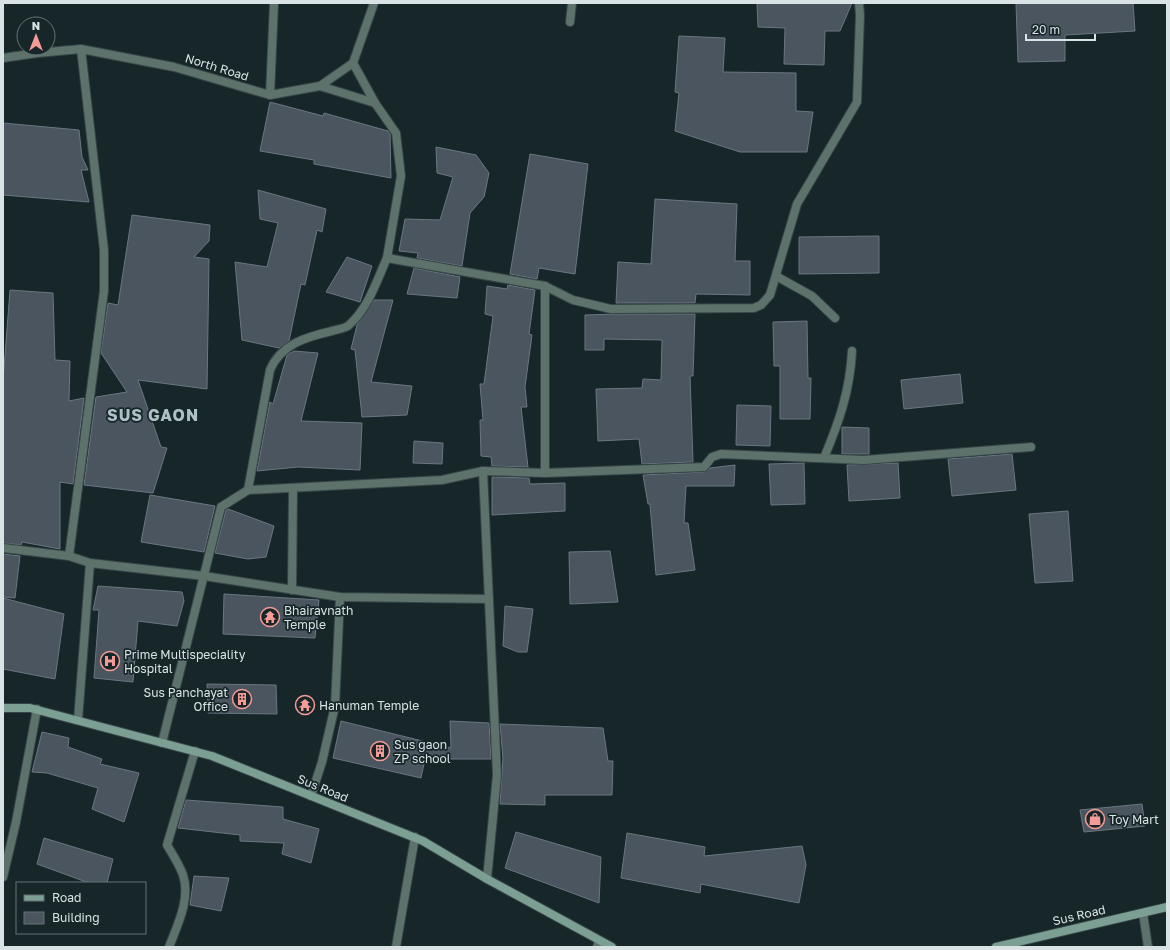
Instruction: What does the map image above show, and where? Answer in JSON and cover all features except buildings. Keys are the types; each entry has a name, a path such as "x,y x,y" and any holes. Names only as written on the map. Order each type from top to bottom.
{"main road":[{"name":"Sus Road","path":"3,708 37,709 212,756 414,838 598,944 612,947"},
{"name":"Sus Road","path":"996,947 1167,907"}],"street":[{"path":"270,95 274,3"},
{"path":"248,490 270,370 274,361 280,353 294,344 311,336 348,326 364,307 387,258 401,176 396,133 375,103 353,63 374,3"},
{"path":"570,22 572,3"},
{"path":"387,258 545,286 573,300 611,309 754,308 761,305 770,295 797,204 856,102 860,15 859,3"},
{"path":"69,556 104,291 104,250 81,49"},
{"name":"North Road","path":"3,58 81,49 174,66 270,95 320,86 353,63"},
{"path":"320,86 375,103"},
{"path":"776,276 812,296 835,318"},
{"path":"545,286 545,473"},
{"path":"824,458 843,411 851,372 852,351"},
{"path":"162,743 221,507 248,490 442,480 483,471 545,473 704,467 712,457 721,454 864,460 1031,447"},
{"path":"483,471 496,775 487,880"},
{"path":"292,590 293,488"},
{"path":"3,548 69,556 90,563 204,576 340,597 488,599"},
{"path":"78,720 90,563"},
{"path":"311,796 322,762 335,706 340,597"},
{"path":"3,877 16,822 37,709"},
{"path":"169,947 182,913 185,891 184,876 167,845 195,751"},
{"path":"396,947 414,838"},
{"path":"1143,913 1148,947"}],"place":[{"name":"Bhairavnath Temple","path":"270,617"},
{"name":"Prime Multispeciality Hospital","path":"110,661"},
{"name":"Sus Panchayat Office","path":"242,699"},
{"name":"Hanuman Temple","path":"305,705"},
{"name":"Sus gaon ZP school","path":"380,751"},
{"name":"Toy Mart","path":"1095,819"}],"district":[{"name":"SUS GAON","path":"153,415"}]}
